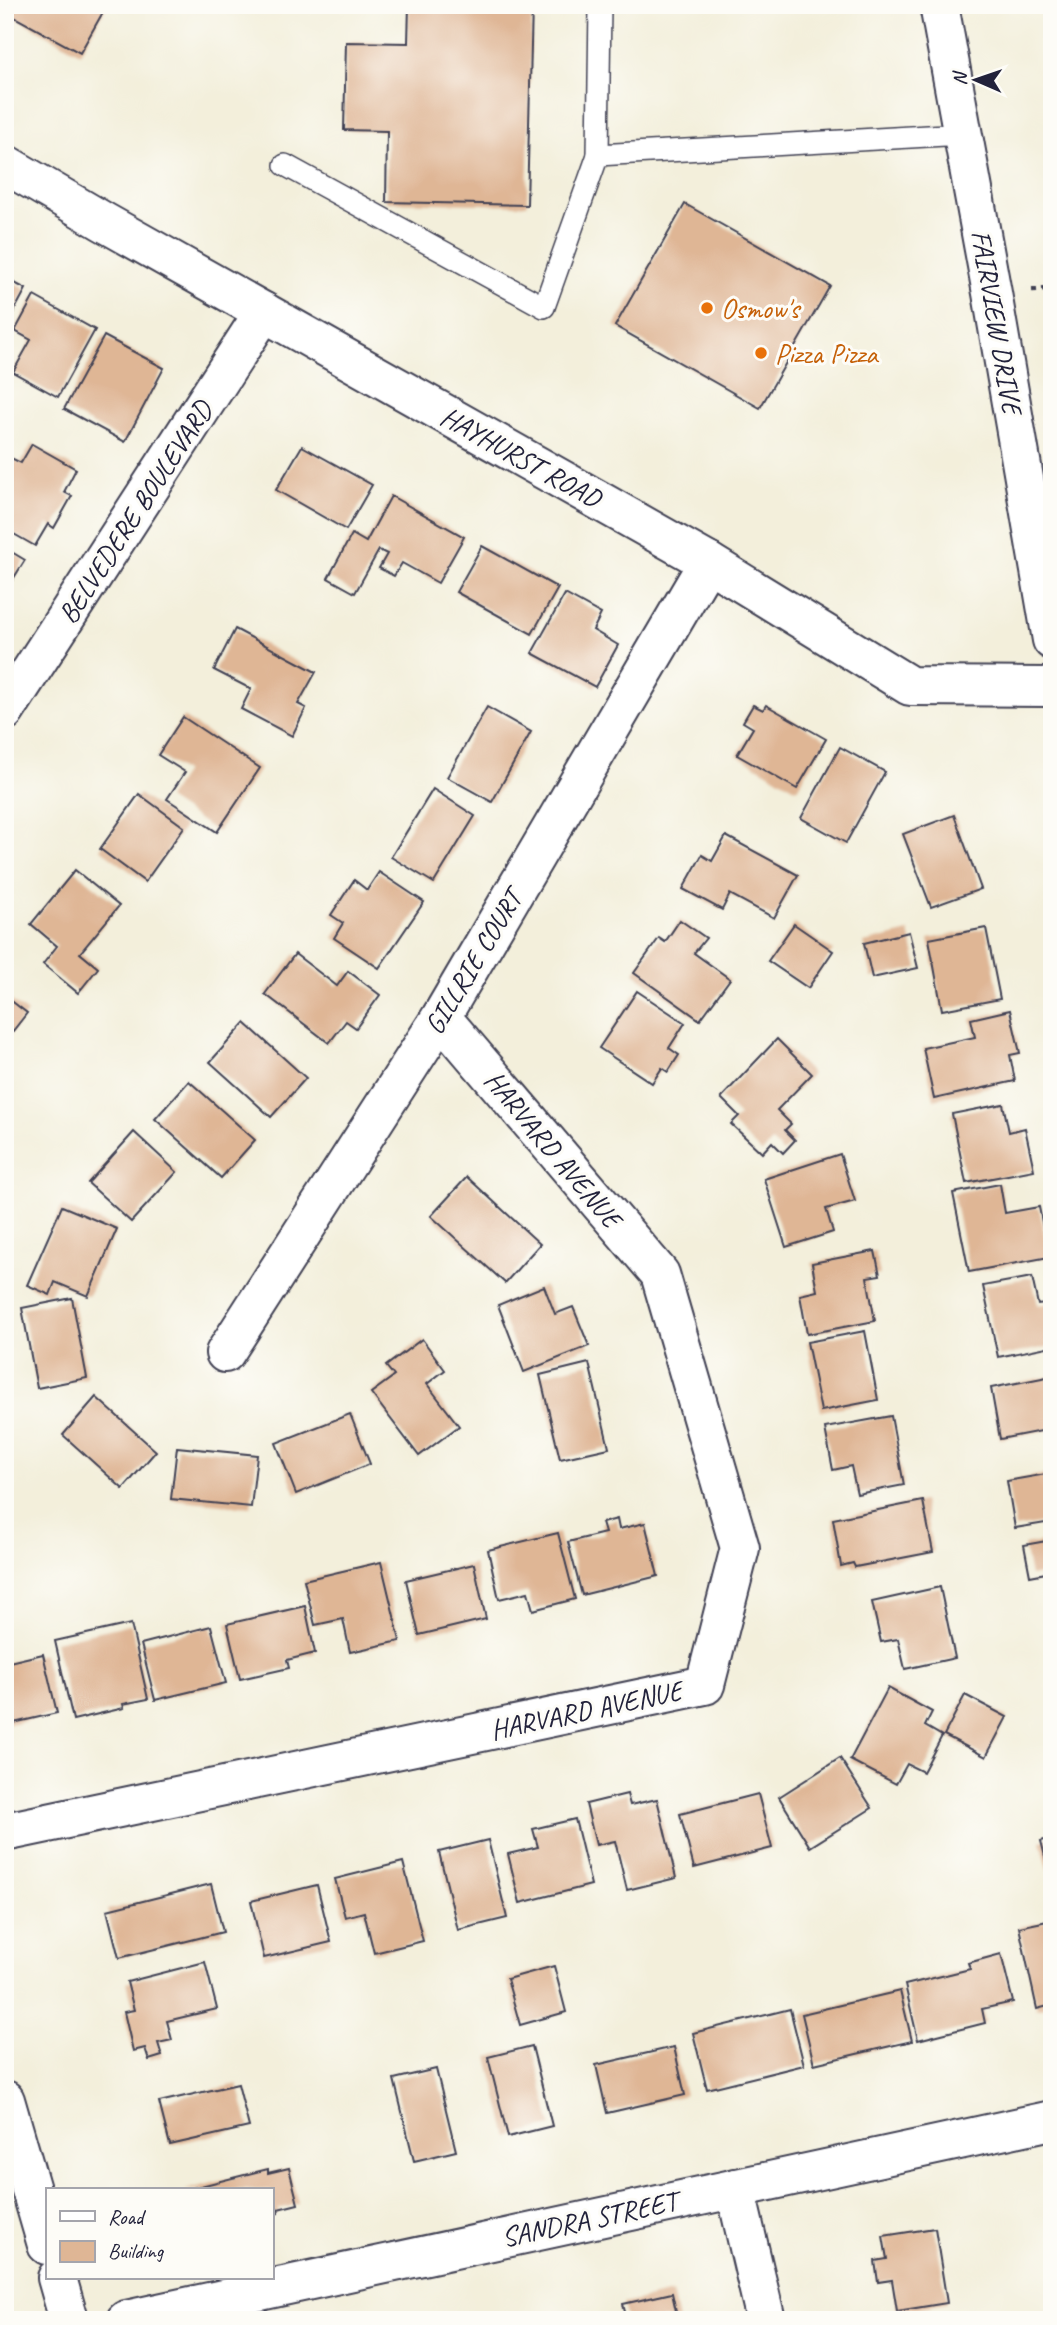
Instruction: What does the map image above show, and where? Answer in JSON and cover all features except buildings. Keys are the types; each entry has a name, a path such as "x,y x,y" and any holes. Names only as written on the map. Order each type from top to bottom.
{"street":[{"name":"FAIRVIEW DRIVE","path":"939,5 1052,640"},
{"name":"HAYHURST ROAD","path":"5,164 708,562 910,686 1052,687"},
{"name":"BELVEDERE BOULEVARD","path":"5,711 264,312"},
{"name":"GILLRIE COURT","path":"225,1353 441,1017 708,562"},
{"name":"HARVARD AVENUE","path":"5,1832 705,1685 740,1549 660,1274 441,1017"},
{"path":"5,2100 46,2242"},
{"name":"SANDRA STREET","path":"127,2320 1052,2120"},
{"path":"735,2188 766,2320"},
{"path":"58,2280 69,2320"}],"lane":[{"path":"285,165 544,307 598,155 600,5"},
{"path":"598,155 963,134"}],"place":[{"name":"Osmow's","path":"707,308"},
{"name":"Pizza Pizza","path":"761,353"}]}
